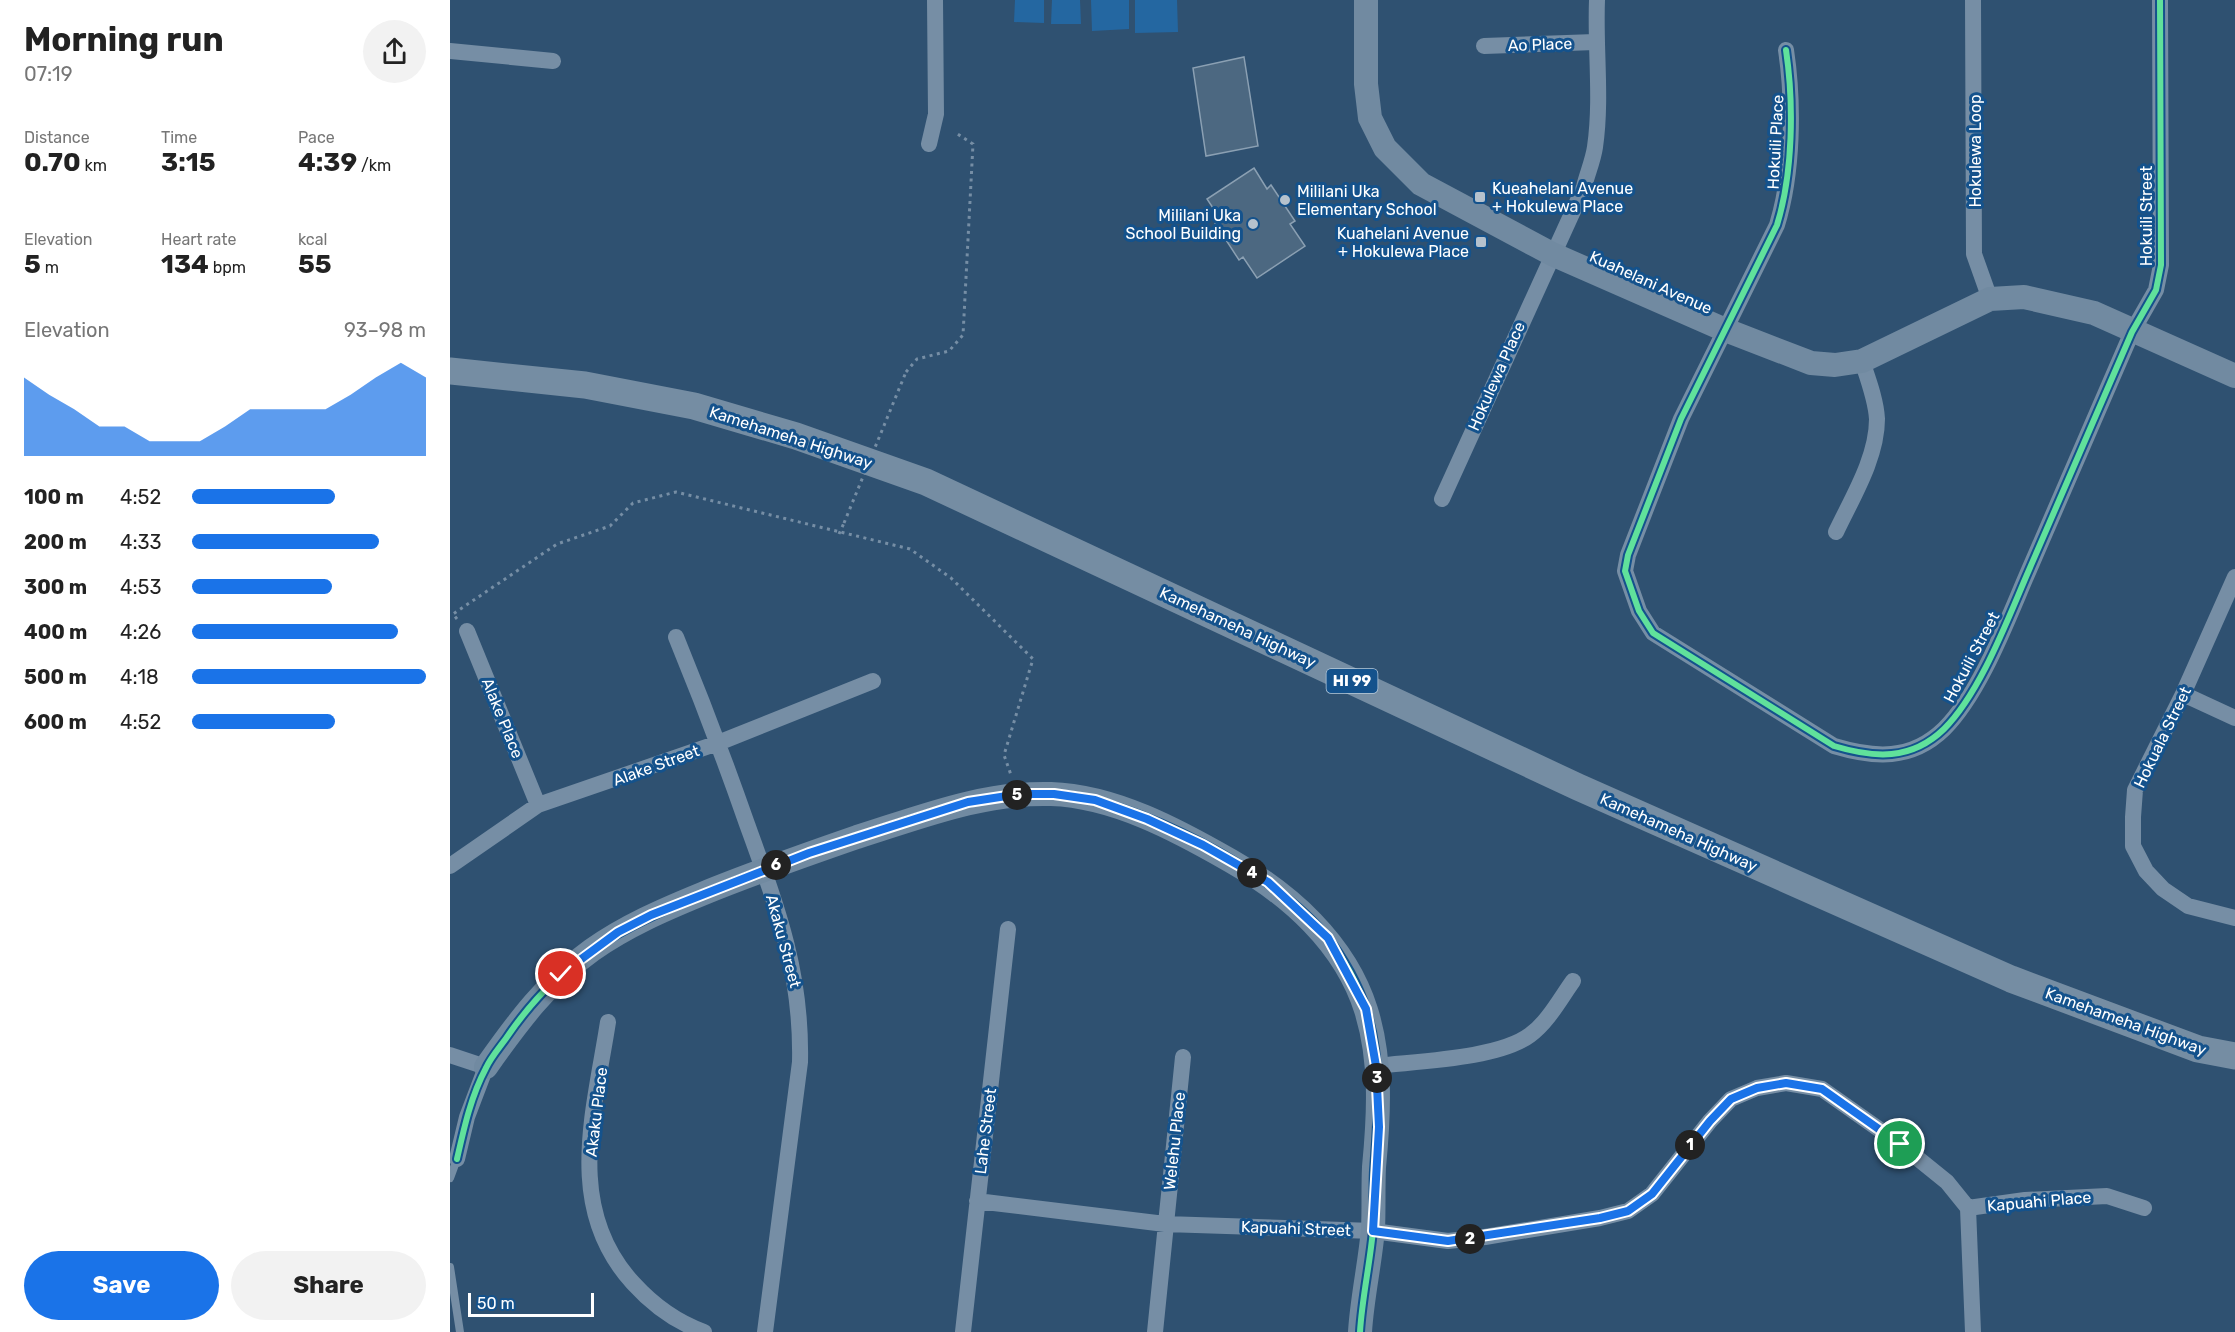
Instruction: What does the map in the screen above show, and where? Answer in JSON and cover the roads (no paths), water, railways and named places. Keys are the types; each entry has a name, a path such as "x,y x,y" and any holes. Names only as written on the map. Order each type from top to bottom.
{"main road":[{"name":"Kamehameha Highway","path":"450,371 585,384 694,406 796,436 926,482 1578,787 2011,979 2198,1049 2235,1056"}],"street":[{"path":"929,144 936,114 935,0"},
{"name":"Kuahelani Avenue","path":"1366,0 1366,84 1370,118 1385,148 1421,184 1552,254 1724,329 1811,363 1835,365 1862,361 1990,299 2024,297 2094,313 2132,332 2235,376"},
{"path":"1552,254 1584,187 1595,149 1598,111 1595,42 1597,0"},
{"name":"Hokulewa Loop","path":"1973,0 1974,254 1990,299"},
{"name":"Hokuili Street","path":"1724,329 1681,419 1638,523 1625,571 1639,611 1653,633 1834,746 1867,756 1895,755 1917,747 1943,730 1967,699 2006,623 2132,332 2156,290 2161,265 2160,0"},
{"name":"Ao Place","path":"1484,46 1595,42"},
{"name":"Hokuili Place","path":"1724,329 1777,225 1786,197 1791,82 1786,50"},
{"path":"450,51 553,61"},
{"name":"Hokulewa Place","path":"1442,499 1552,254"},
{"path":"1836,532 1857,489 1876,438 1877,416 1862,361"},
{"name":"Hokuala Street","path":"2235,577 2183,694 2135,790 2133,846 2146,871 2163,889 2188,906 2235,918"},
{"name":"Alake Place","path":"465,628 538,805"},
{"name":"Akaku Street","path":"676,637 718,743 763,869 789,951 801,1019 800,1062 765,1332"},
{"name":"Alake Street","path":"450,866 538,805 623,778 718,743 873,681"},
{"path":"2183,694 2235,718"},
{"path":"457,1159 466,1117 486,1067 522,1015 561,974 618,932 651,915 763,869 968,802 1020,794 1054,794 1095,800 1147,819 1203,845 1268,882 1328,938 1366,1009 1376,1066 1379,1127 1373,1231 1360,1332"},
{"name":"Lahe Street","path":"963,1332 1008,929"},
{"path":"1376,1066 1498,1049 1530,1036 1546,1019 1573,981"},
{"name":"Akaku Place","path":"608,1022 588,1151 594,1216 609,1250 624,1274 647,1298 674,1318 704,1332"},
{"path":"450,1055 486,1067"},
{"name":"Welehu Place","path":"1155,1332 1183,1057"},
{"name":"Kapuahi Street","path":"977,1200 1165,1224 1373,1231 1448,1241 1600,1218 1628,1211 1652,1194 1710,1121 1731,1099 1757,1088 1786,1083 1822,1089 1900,1144 1947,1182 1968,1208"},
{"name":"Kapuahi Place","path":"1968,1208 2025,1200 2107,1196 2144,1208"},
{"path":"1968,1208 1973,1332"}],"lane":[{"path":"450,1178 457,1159"},
{"path":"450,1267 460,1332"}],"place":[{"name":"Kueahelani Avenue + Hokulewa Place","path":"1480,197"},
{"name":"Mililani Uka Elementary School","path":"1285,200"},
{"name":"Mililani Uka School Building","path":"1253,224"},
{"name":"Kuahelani Avenue + Hokulewa Place","path":"1481,242"}]}
